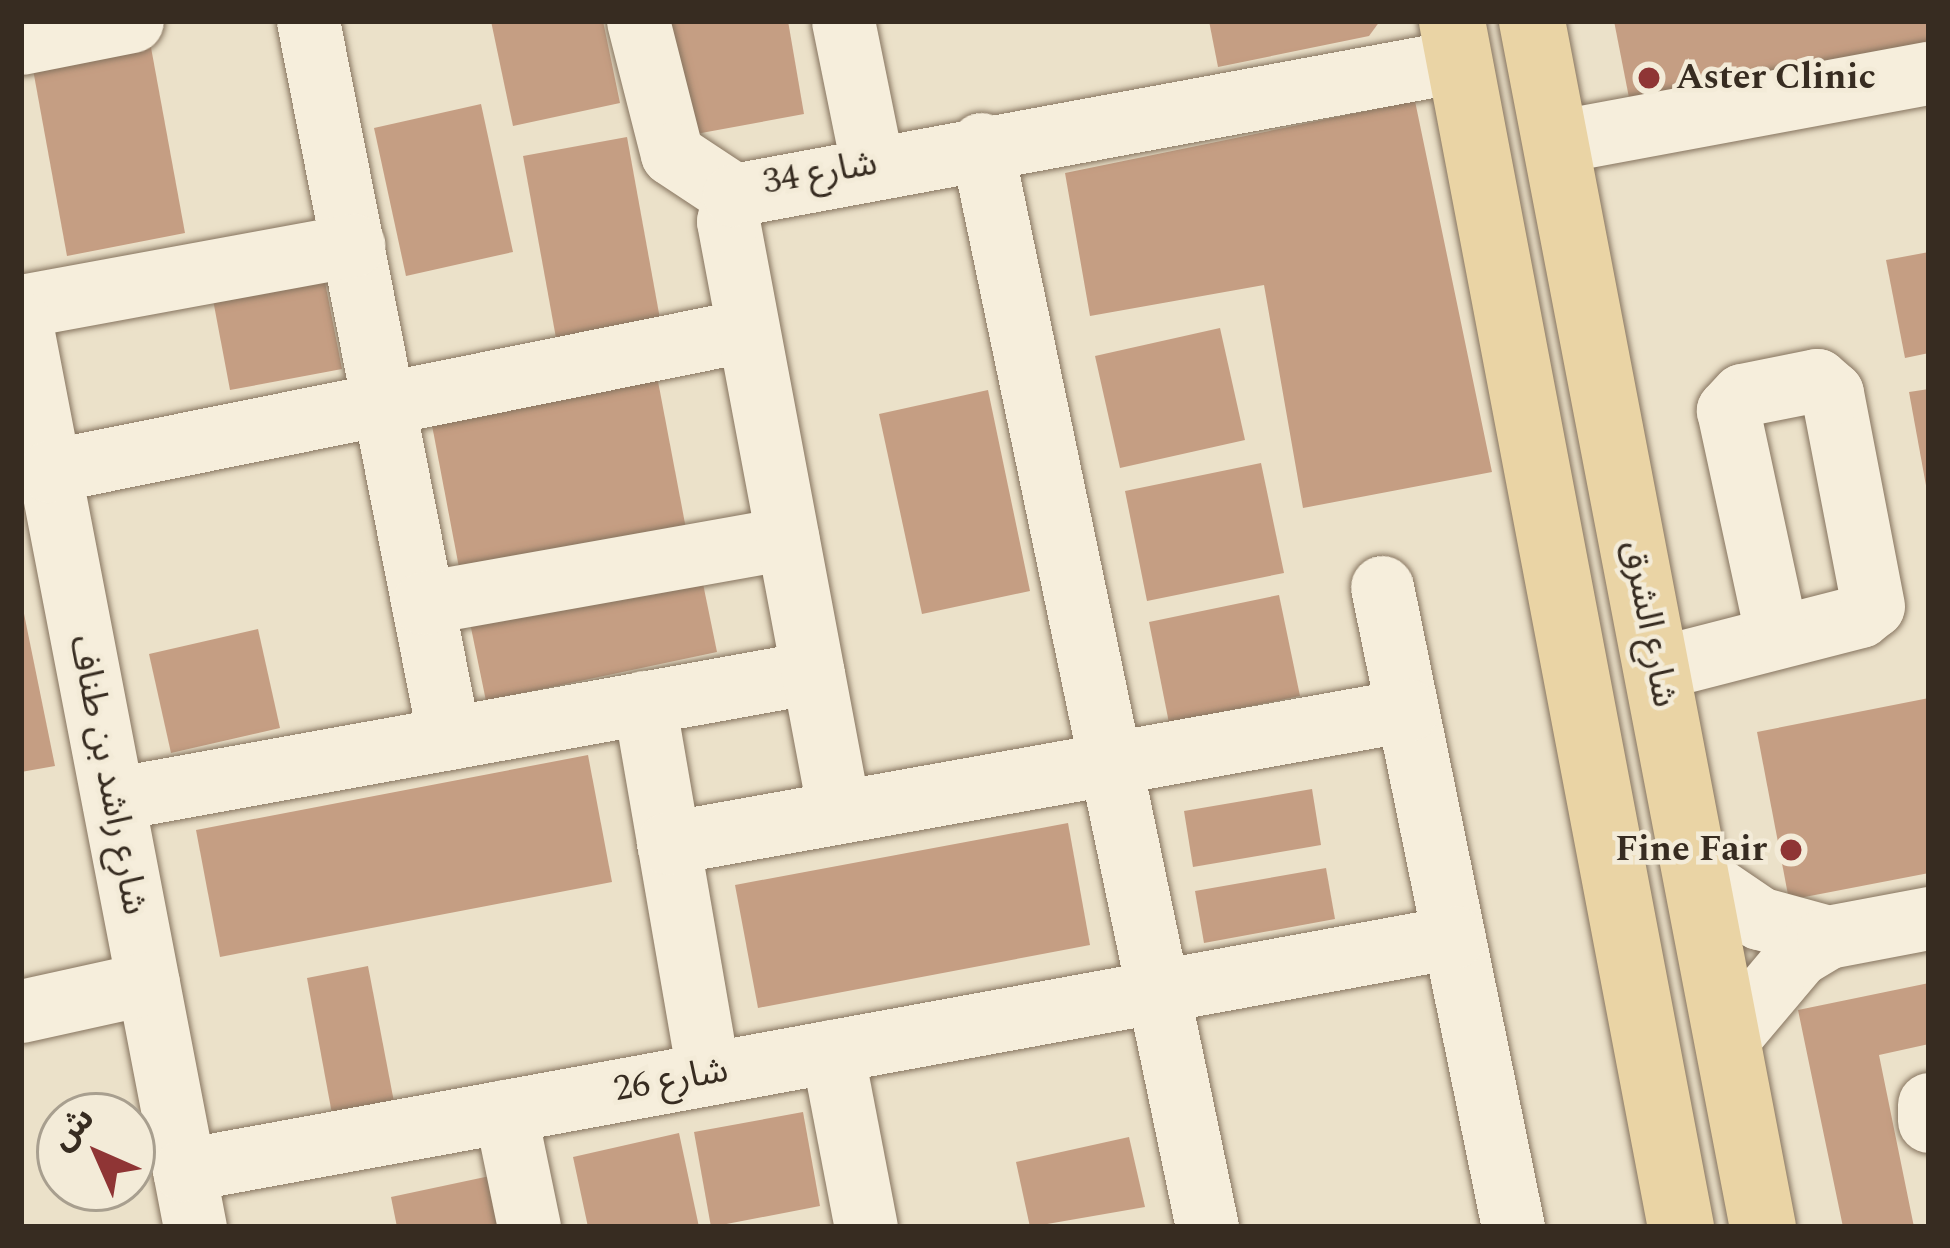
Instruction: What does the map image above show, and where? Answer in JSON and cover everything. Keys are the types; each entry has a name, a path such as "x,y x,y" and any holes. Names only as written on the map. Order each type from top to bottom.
{"main road":[{"name":"شارع الشرق","path":"1532,21 1763,1227"},
{"path":"1455,41 1681,1227"}],"street":[{"path":"21,44 132,21"},
{"path":"308,21 449,738"},
{"path":"638,21 672,154 734,195"},
{"path":"843,21 872,164"},
{"name":"شارع 34","path":"839,812 728,221 734,195 1455,41"},
{"path":"1556,142 1929,73"},
{"path":"981,144 1207,1227"},
{"path":"23,337 352,245"},
{"path":"50,470 748,330"},
{"name":"شارع راشد بن طناف","path":"23,337 190,1198"},
{"path":"423,603 787,538"},
{"path":"1382,587 1514,1227"},
{"path":"1658,668 1777,638"},
{"path":"113,799 813,672"},
{"path":"644,703 708,1073"},
{"path":"668,843 1407,710"},
{"path":"1699,877 1759,918 1828,937"},
{"path":"1730,1036 1770,978 1828,937 1929,918"},
{"name":"شارع 26","path":"190,1198 506,1111 1454,937"},
{"path":"21,1011 148,983"},
{"path":"832,1051 866,1227"},
{"path":"1929,1104 1929,1121"},
{"path":"506,1111 529,1227"}],"building":[{"path":"491,21 603,21 620,103 513,126"},
{"path":"665,21 788,21 804,114 685,136"},
{"path":"1209,21 1380,21 1369,36 1218,67"},
{"path":"1614,21 1929,21 1929,55 1632,113"},
{"path":"150,42 185,233 67,256 32,64"},
{"path":"1415,101 1492,472 1303,508 1264,285 1090,316 1065,173"},
{"path":"481,104 513,252 406,276 374,128"},
{"path":"627,137 664,341 560,360 523,156"},
{"path":"1929,252 1929,353 1905,358 1886,260"},
{"path":"322,267 342,369 230,390 211,289"},
{"path":"1220,328 1245,440 1120,468 1095,356"},
{"path":"657,376 687,534 461,578 431,420"},
{"path":"1929,389 1929,491 1927,491 1909,392"},
{"path":"988,390 1030,591 922,614 879,414"},
{"path":"1261,463 1284,573 1147,601 1125,491"},
{"path":"700,569 717,652 486,701 469,618"},
{"path":"1279,595 1300,696 1169,723 1149,622"},
{"path":"21,599 55,766 21,772"},
{"path":"258,629 280,728 171,753 149,654"},
{"path":"1929,698 1929,873 1789,900 1757,732"},
{"path":"588,755 612,882 220,957 196,830"},
{"path":"1312,789 1321,845 1193,867 1184,811"},
{"path":"1068,823 1090,945 758,1008 735,885"},
{"path":"1326,868 1335,919 1204,943 1195,891"},
{"path":"368,966 394,1102 332,1114 307,978"},
{"path":"1929,983 1929,1044 1879,1055 1914,1227 1843,1227 1798,1010"},
{"path":"803,1112 820,1206 711,1227 694,1132"},
{"path":"679,1133 699,1227 588,1227 573,1157"},
{"path":"1129,1137 1145,1207 1030,1227 1016,1162"},
{"path":"504,1173 515,1227 397,1227 391,1197"}],"place":[{"name":"Aster Clinic","path":"1649,78"},
{"name":"Fine Fair","path":"1791,850"}]}
